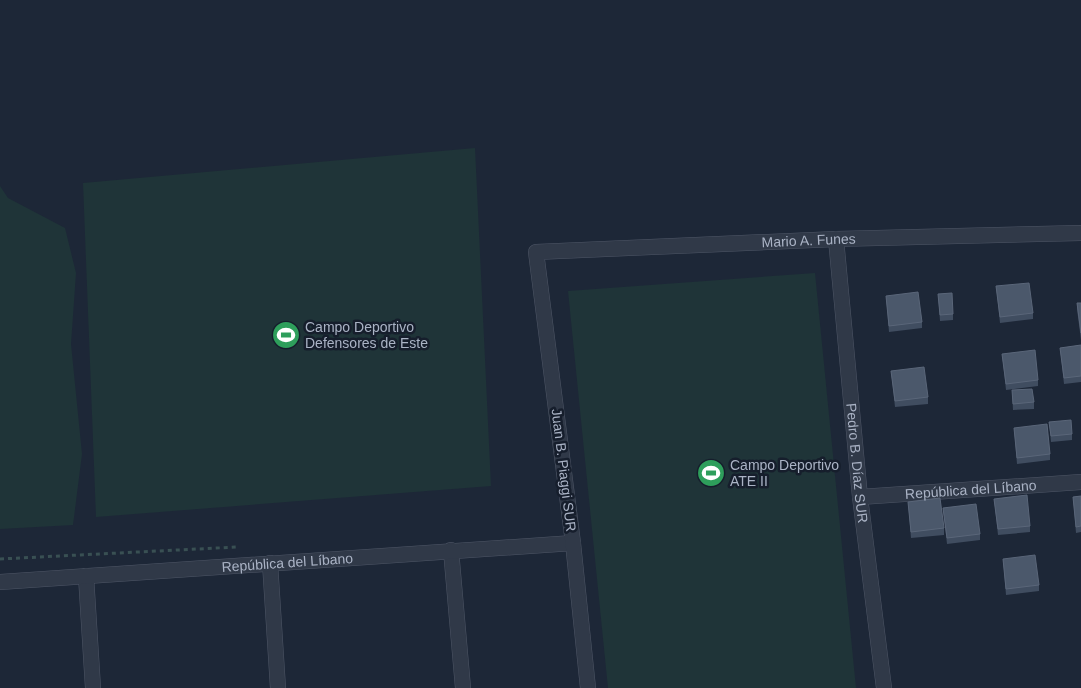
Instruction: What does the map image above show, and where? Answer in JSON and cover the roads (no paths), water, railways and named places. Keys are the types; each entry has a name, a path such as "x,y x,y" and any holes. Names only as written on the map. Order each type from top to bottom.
{"street":[{"name":"Mario A. Funes","path":"536,252 836,239 1081,233"},
{"name":"Pedro B. Díaz SUR","path":"836,239 860,497 884,688"},
{"name":"Juan B. Piaggi SUR","path":"536,252 573,543 588,688"},
{"name":"República del Líbano","path":"860,497 1081,482"},
{"name":"República del Líbano","path":"0,582 573,543"},
{"path":"451,550 463,688"},
{"path":"270,563 278,688"},
{"path":"86,576 93,688"}],"place":[{"name":"Campo Deportivo Defensores de Este","path":"286,335"},
{"name":"Campo Deportivo ATE II","path":"711,473"}]}
